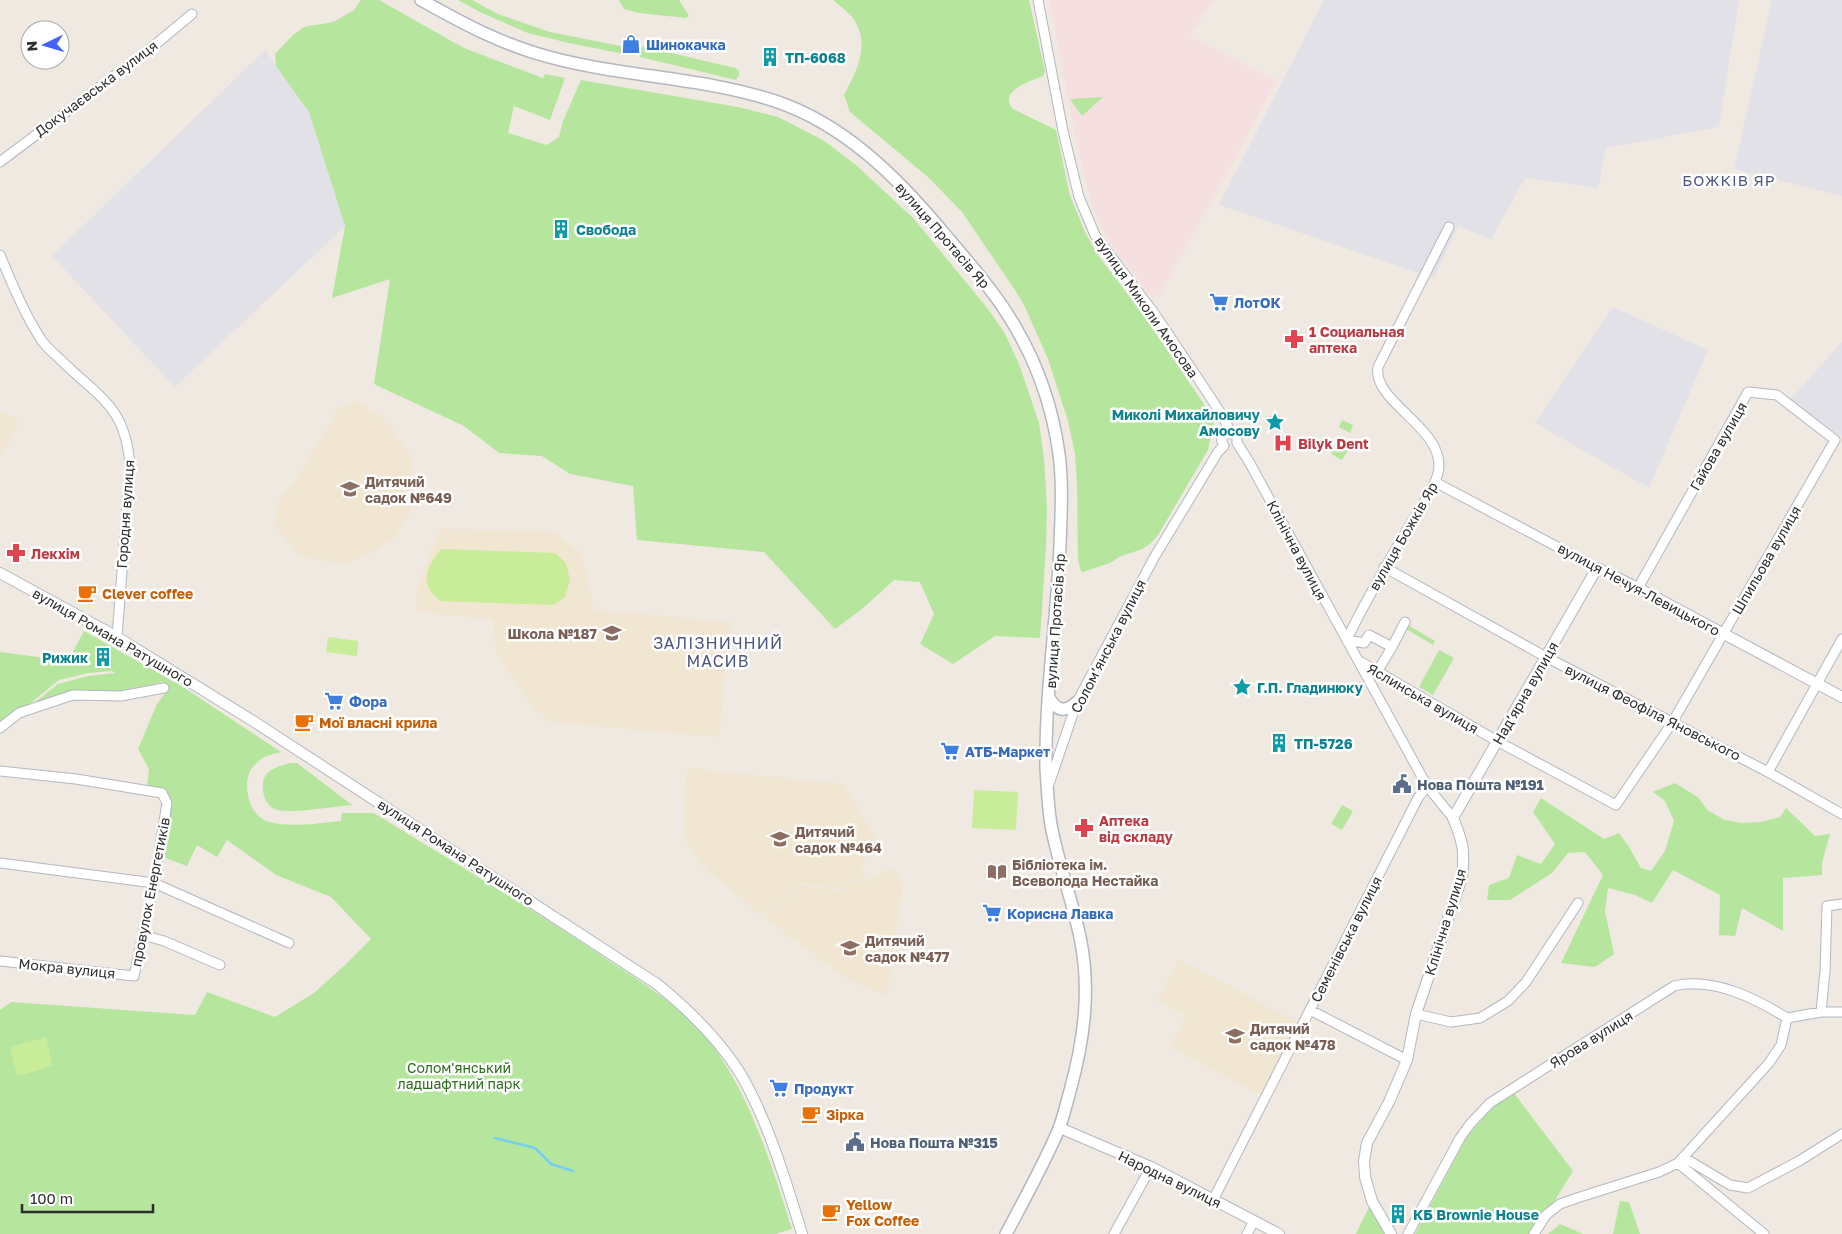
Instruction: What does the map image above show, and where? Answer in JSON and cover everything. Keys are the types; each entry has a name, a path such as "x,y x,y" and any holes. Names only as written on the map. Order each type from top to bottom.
{"main road":[{"name":"вулиця Протасів Яр","path":"421,0 500,41 548,57 620,72 735,90 790,107 829,126 876,161 912,196 960,253 1004,309 1028,351 1048,404 1060,458 1062,498 1059,570 1046,744 1047,789"},
{"path":"1049,698 1054,706 1059,708 1070,708 1077,702"},
{"name":"Соломʼянська вулиця","path":"1006,1234 1060,1128 1078,1063 1086,1001 1080,935 1052,827 1047,789"}],"street":[{"name":"вулиця Миколи Амосова","path":"1038,0 1063,131 1079,196 1096,235 1154,313 1222,415 1231,432"},
{"name":"Докучаєвська вулиця","path":"0,162 150,49 192,14"},
{"name":"вулиця Божків Яр","path":"1347,640 1384,568 1438,475 1438,454 1424,433 1384,389 1377,378 1377,372 1449,227"},
{"name":"Городня вулиця","path":"0,255 9,278 43,343 108,402 124,429 129,447 130,465 117,637"},
{"name":"Гайова вулиця","path":"1638,588 1748,392 1777,395 1835,440"},
{"path":"1231,432 1237,437 1237,443 1231,448 1224,446 1221,442 1222,437 1226,433 1231,432"},
{"name":"Шпильова вулиця","path":"1616,805 1672,723 1835,440"},
{"name":"Клінічна вулиця","path":"1237,443 1427,786 1453,818 1462,840 1464,858 1462,877 1416,1014 1407,1060 1389,1102 1368,1143 1364,1161 1372,1201 1391,1234"},
{"name":"Соломʼянська вулиця","path":"1047,789 1077,702 1155,556 1218,452 1224,446"},
{"name":"вулиця Нечуя-Левицького","path":"1435,482 1842,697"},
{"name":"вулиця Феофіла Яновського","path":"1384,568 1546,657 1768,772 1842,814"},
{"name":"Надʼярна вулиця","path":"1453,818 1597,568"},
{"name":"вулиця Романа Ратушного","path":"0,573 117,637 254,721 657,984 681,1003 704,1026 741,1075 769,1136 802,1234"},
{"path":"1377,672 1405,622"},
{"path":"1347,640 1364,643 1369,634 1392,647"},
{"path":"1768,772 1842,639"},
{"name":"Яслинська вулиця","path":"1360,662 1497,741 1616,805"},
{"path":"0,728 19,713 73,696 121,696 164,688"},
{"name":"провулок Енергетиків","path":"0,771 76,779 162,794 167,802 154,883 134,976"},
{"name":"Семенівська вулиця","path":"1213,1200 1418,798 1427,786"},
{"path":"0,863 154,883 289,943"},
{"path":"1416,1014 1452,1022 1480,1018 1508,1001 1526,982 1578,902"},
{"path":"1821,1012 1825,971 1826,906 1842,904"},
{"path":"143,935 164,941 220,965"},
{"name":"Мокра вулиця","path":"0,961 134,976"},
{"name":"Ярова вулиця","path":"1408,1234 1460,1138 1470,1124 1490,1103 1674,986 1689,983 1715,986 1739,993 1770,1007 1787,1018"},
{"path":"1310,1010 1407,1060"},
{"path":"1534,1234 1546,1215 1560,1204 1659,1172 1680,1160 1768,1063 1781,1045 1787,1018 1821,1012 1842,1012"},
{"name":"Народна вулиця","path":"1060,1128 1151,1167 1279,1234"},
{"path":"1680,1160 1730,1186 1748,1188 1842,1134"},
{"path":"1680,1160 1764,1234"},
{"path":"1114,1234 1151,1167"},
{"path":"1248,1234 1254,1221"}],"shaded area":[{"path":"1049,0 1214,0 1189,36 1277,81 1160,294 1152,298 1114,248 1100,224 1090,199 1076,139"},
{"path":"1324,0 1739,0 1719,127 1606,148 1598,188 1525,178 1491,239 1458,226 1434,278 1219,205"},
{"path":"1772,0 1842,0 1842,196 1734,169"},
{"path":"265,50 309,110 345,226 175,387 52,256"},
{"path":"1613,307 1708,350 1649,488 1535,423"},
{"path":"1842,342 1842,437 1803,412 1790,400"},
{"name":"Дитячий садок №649","path":"358,401 388,423 412,458 413,507 396,535 375,552 343,564 301,556 274,526 280,497 295,482 335,414 342,406"},
{"path":"0,411 19,421 0,458"},
{"name":"Школа №187","path":"440,529 555,531 582,556 594,610 730,622 719,737 553,722 536,711 499,658 496,651 493,619 417,612 417,588"},
{"name":"Дитячий садок №464","path":"687,768 843,784 875,837 862,866 864,879 847,880 843,889 801,883 761,915 710,872 699,861 686,841 683,823"},
{"name":"Дитячий садок №477","path":"892,867 903,884 887,995 848,980 763,916 801,886 844,891 848,881 865,881"},
{"name":"Дитячий садок №478","path":"1179,960 1301,1024 1263,1096 1170,1047 1186,1016 1158,1001"}],"green space":[{"path":"361,0 379,0 464,48 543,78 545,74 565,78 550,120 514,106 508,133 547,145 559,137 563,121 581,80 738,107 778,117 823,140 856,165 914,219 988,309 1004,332 1019,364 1039,423 1044,459 1047,507 1040,638 995,636 953,664 920,644 934,614 920,582 894,580 862,609 835,629 764,552 637,540 633,486 570,474 542,456 499,453 464,426 374,384 390,279 332,298 345,226 309,112 276,66 275,54 293,35 304,27 333,22 353,11"},
{"path":"458,0 472,0 498,14 550,32 634,49 629,55 528,33 482,13"},
{"path":"619,0 679,0 689,16 686,18 639,13 624,9"},
{"path":"833,0 1029,0 1045,71 1043,76 1024,84 1012,92 1009,97 1009,103 1013,109 1056,130 1070,196 1085,232 1097,254 1142,313 1214,421 1208,450 1158,535 1150,544 1142,549 1119,557 1110,563 1081,571 1078,560 1075,454 1068,421 1048,359 1025,307 962,212 929,178 850,112 844,95 856,70 862,43 853,18"},
{"path":"642,46 735,68 739,71 739,75 736,80 640,57"},
{"path":"1103,97 1082,116 1070,99"},
{"path":"1342,420 1353,425 1350,433 1339,427"},
{"path":"1338,441 1349,448 1342,460 1331,454"},
{"path":"441,549 555,553 566,563 570,580 565,597 554,605 440,601 429,589 427,573 431,563"},
{"path":"1408,625 1435,641 1433,645 1406,629"},
{"name":"Солом'янський ладшафтний парк","path":"84,631 183,687 281,752 262,758 251,770 248,777 247,791 251,805 254,811 264,820 272,823 302,825 341,821 342,813 374,813 574,937 662,996 702,1032 727,1067 760,1134 792,1229 775,1234 0,1234 0,1010 11,1002 195,1015 207,992 275,1017 314,993 371,939 331,897 276,875 227,840 217,857 197,845 187,866 160,856 169,801 147,786 149,769 138,749 157,704 169,688 162,682 120,693 73,693 25,710 58,684 88,676 116,673 112,671 88,673 59,680 0,728 0,652 68,661"},
{"path":"328,637 358,641 357,656 326,652"},
{"path":"1439,650 1454,658 1433,695 1419,687"},
{"path":"289,763 297,763 352,805 312,810 281,811 269,805 264,794 264,778 273,769"},
{"path":"1675,783 1699,798 1707,810 1725,820 1743,823 1761,822 1780,817 1786,808 1815,836 1830,834 1822,863 1822,875 1783,878 1783,931 1742,908 1735,936 1719,935 1720,895 1673,870 1652,903 1635,895 1608,888 1605,911 1614,954 1595,967 1561,963 1603,875 1585,852 1568,853 1552,873 1510,900 1487,900 1489,885 1509,878 1517,855 1541,864 1555,844 1533,812 1541,798 1604,839 1619,833 1641,868 1651,871 1665,851 1674,821 1665,801 1653,792"},
{"path":"974,790 1018,792 1016,830 972,828"},
{"path":"1342,805 1353,811 1342,830 1331,824"},
{"path":"46,1037 53,1066 17,1076 10,1047"},
{"path":"1513,1092 1573,1171 1534,1234 1415,1234 1465,1140 1487,1114"},
{"path":"1372,1201 1391,1234 1356,1234"},
{"path":"1620,1201 1629,1202 1640,1234 1613,1234"},
{"path":"1560,1224 1583,1234 1548,1234"}],"waterway":[{"path":"495,1138 535,1148 551,1164 573,1171"}],"place":[{"name":"Шинокачка","path":"631,44"},
{"name":"ТП-6068","path":"770,57"},
{"name":"Свобода","path":"561,229"},
{"name":"ЛотОК","path":"1219,302"},
{"name":"1 Социальная аптека","path":"1294,339"},
{"name":"Миколі Михайловичу Амосову","path":"1275,422"},
{"name":"Bilyk Dent","path":"1283,443"},
{"name":"Дитячий садок №649","path":"350,489"},
{"name":"Лекхім","path":"16,553"},
{"name":"Clever coffee","path":"87,593"},
{"name":"Школа №187","path":"612,633"},
{"name":"Рижик","path":"103,657"},
{"name":"Г.П. Гладинюку","path":"1242,687"},
{"name":"Фора","path":"334,701"},
{"name":"Мої власні крила","path":"304,722"},
{"name":"ТП-5726","path":"1279,743"},
{"name":"АТБ-Маркет","path":"950,751"},
{"name":"Нова Пошта №191","path":"1402,784"},
{"name":"Аптека від складу","path":"1084,828"},
{"name":"Дитячий садок №464","path":"780,839"},
{"name":"Бібліотека ім. Всеволода Нестайка","path":"997,872"},
{"name":"Корисна Лавка","path":"992,913"},
{"name":"Дитячий садок №477","path":"850,948"},
{"name":"Дитячий садок №478","path":"1235,1036"},
{"name":"Продукт","path":"779,1088"},
{"name":"Зірка","path":"811,1114"},
{"name":"Нова Пошта №315","path":"855,1142"},
{"name":"Yellow Fox Coffee","path":"831,1212"},
{"name":"КБ Brownie House","path":"1398,1214"}],"district":[{"name":"БОЖКІВ ЯР","path":"1729,180"},
{"name":"ЗАЛІЗНИЧНИЙ МАСИВ","path":"718,652"}]}
